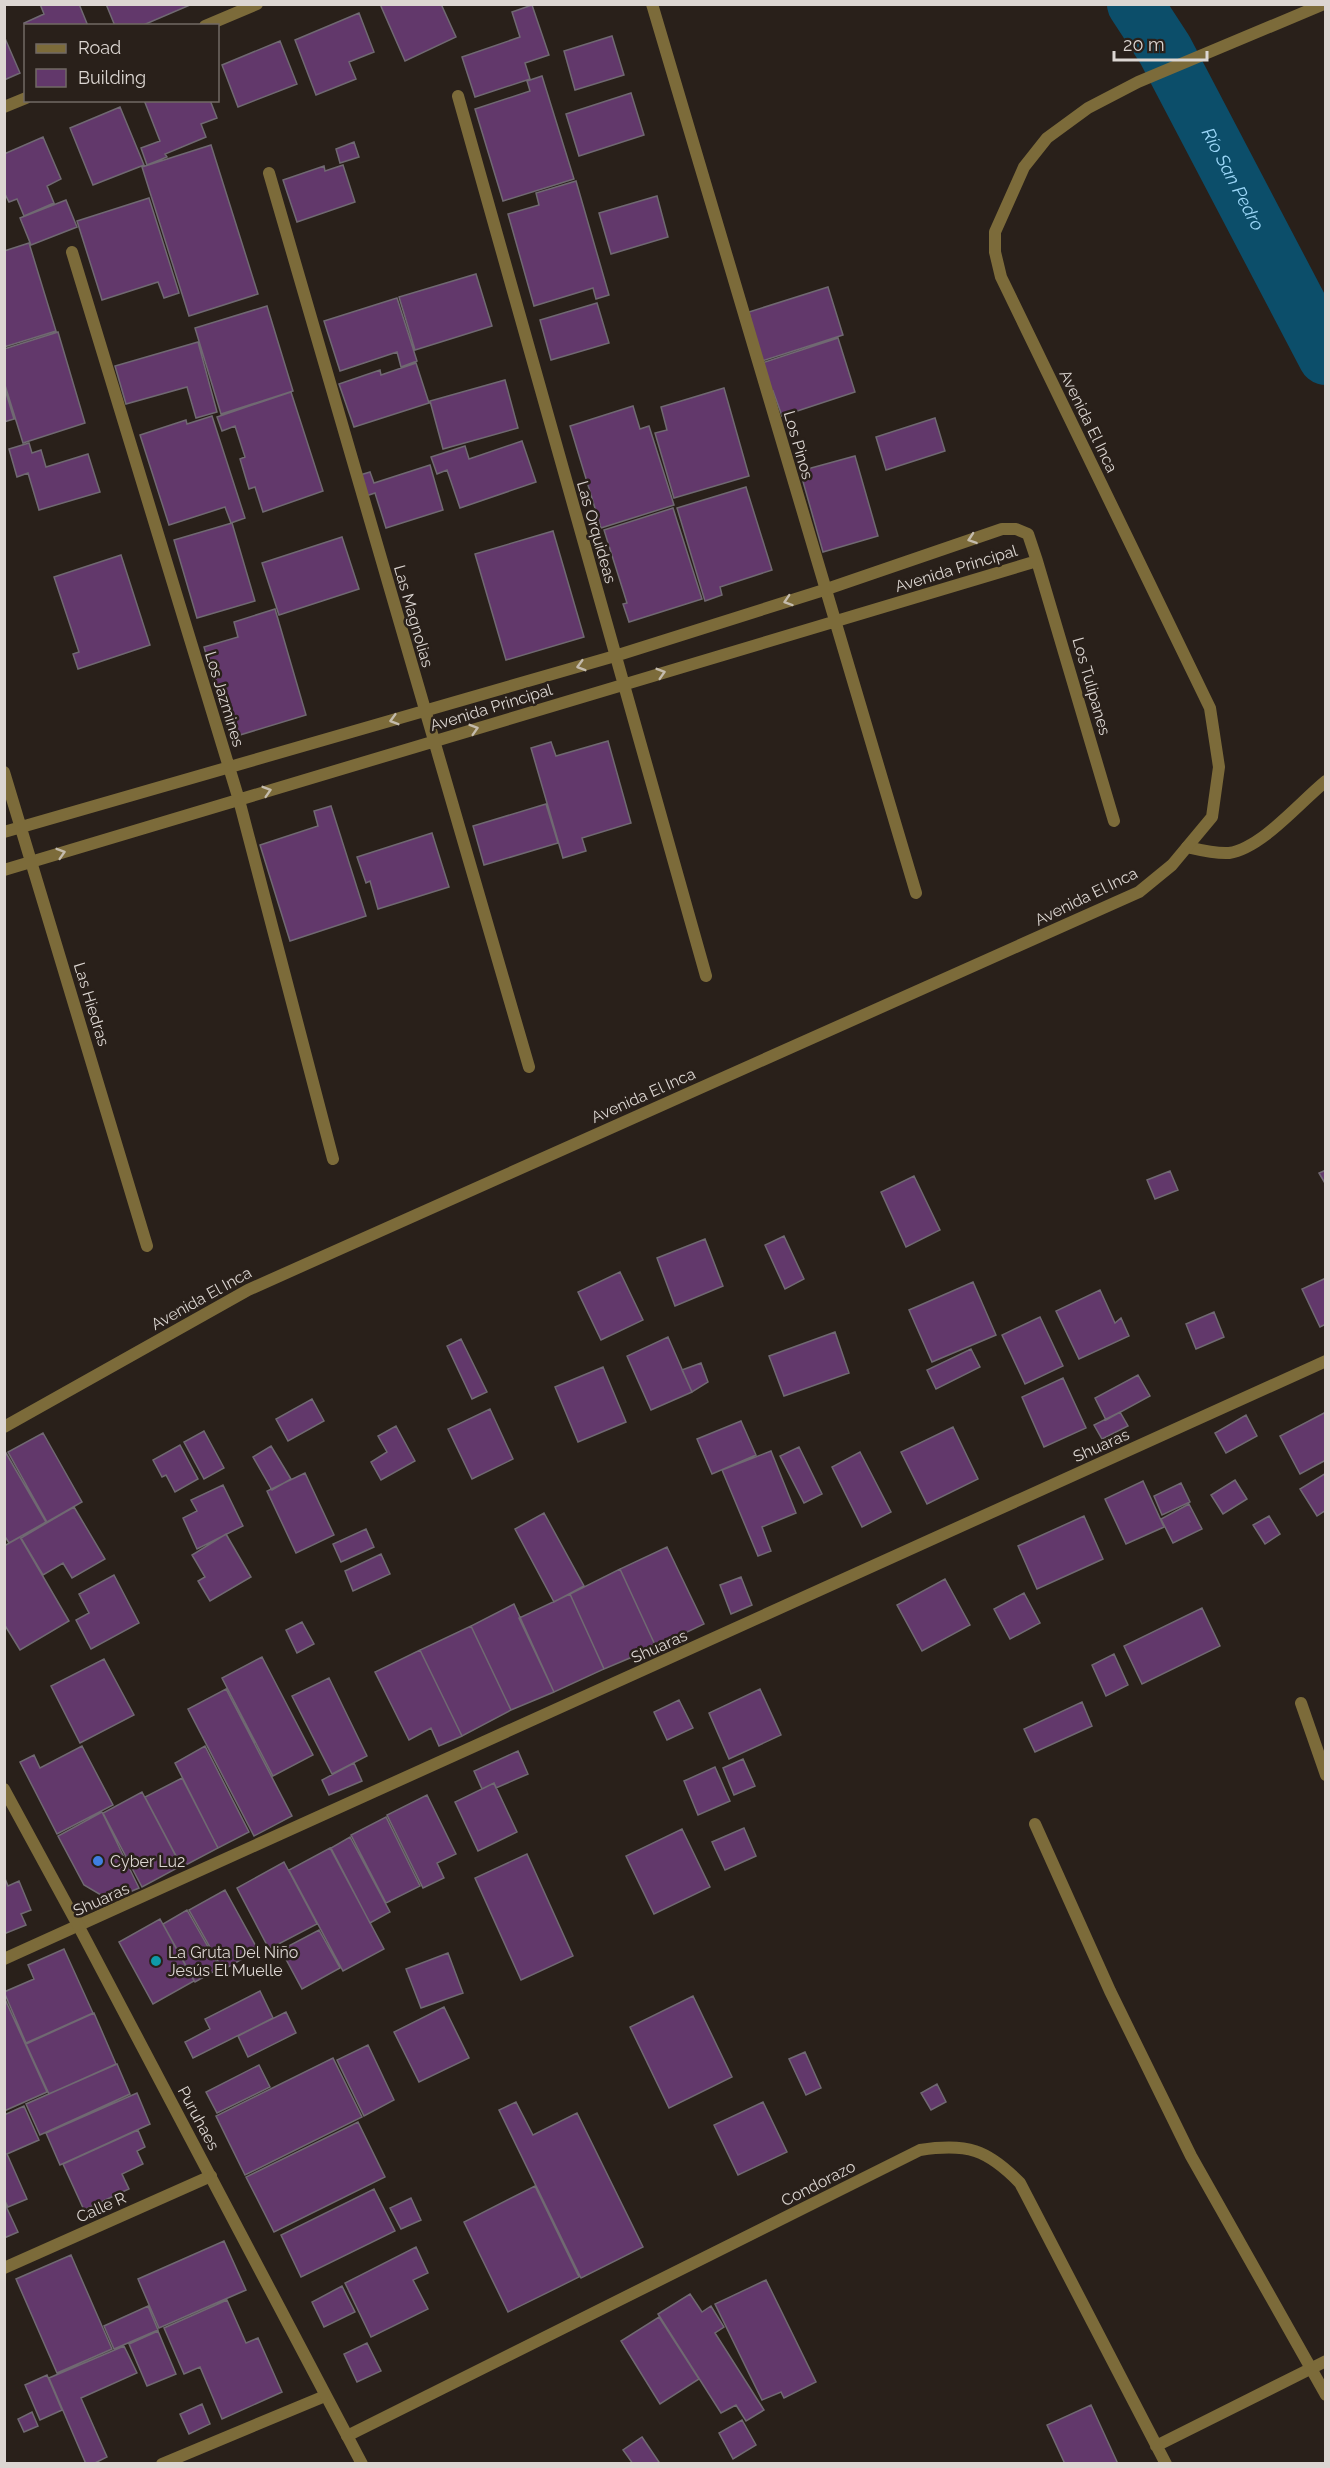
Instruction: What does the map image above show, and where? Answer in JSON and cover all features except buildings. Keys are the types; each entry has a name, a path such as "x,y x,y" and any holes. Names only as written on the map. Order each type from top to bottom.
{"street":[{"path":"211,24 257,4"},
{"name":"Los Pinos","path":"652,4 916,893"},
{"name":"Avenida El Inca","path":"4,1427 248,1290 1138,892 1172,865 1212,817 1219,767 1210,708 1001,277 995,252 995,232 1024,167 1047,138 1088,108 1138,82 1322,5"},
{"name":"Las Orquideas","path":"458,96 706,976"},
{"path":"4,107 24,99"},
{"name":"Las Magnolias","path":"269,173 529,1067"},
{"name":"Los Jazmines","path":"72,252 229,767 333,1159"},
{"name":"Avenida Principal","path":"4,832 615,656 825,590 1002,529 1016,529 1028,534 1037,561 4,870"},
{"name":"Los Tulipanes","path":"1037,561 1114,821"},
{"name":"Las Hiedras","path":"4,772 147,1246"},
{"path":"1187,847 1227,853 1244,849 1280,822 1326,781"},
{"name":"Shuaras","path":"4,1959 80,1927 1326,1361"},
{"path":"1301,1703 1326,1775"},
{"name":"Puruhaes","path":"4,1789 80,1927 362,2463"},
{"path":"1035,1824 1110,1991 1191,2156 1326,2395"},
{"name":"Condorazo","path":"347,2436 921,2150 948,2146 975,2150 1000,2163 1020,2183 1166,2463"},
{"name":"Calle R","path":"4,2268 211,2176"},
{"path":"1156,2446 1326,2361"},
{"path":"162,2463 325,2396"}],"waterway":[{"name":"Río San Pedro","path":"1135,4 1165,50 1326,357"}],"place":[{"name":"Cyber Lu2","path":"98,1861"},
{"name":"La Gruta Del Niño Jesús El Muelle","path":"156,1961"}]}
